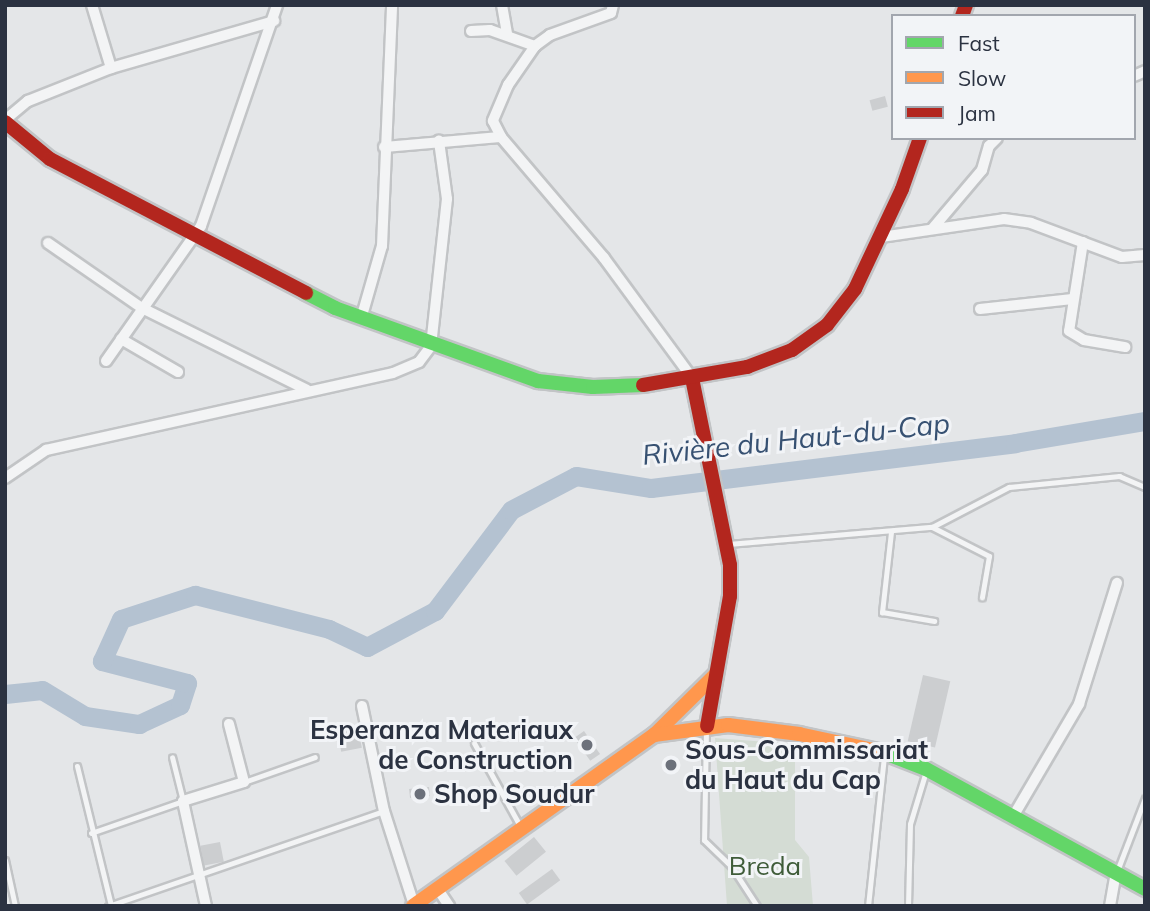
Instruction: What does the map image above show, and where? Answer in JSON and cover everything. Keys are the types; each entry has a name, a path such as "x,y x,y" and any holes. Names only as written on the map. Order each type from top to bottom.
{"main road":[{"path":"5,121 50,159 361,319 430,346 565,385 648,385 747,367 792,350 827,325 855,289 881,237 919,140"},
{"path":"692,378 726,544 730,596 707,726"},
{"path":"414,905 654,735 715,675"},
{"path":"654,735 707,726 799,734 885,753 926,769 1145,889"}],"street":[{"path":"92,5 111,68"},
{"path":"106,361 206,217 274,21 277,5"},
{"path":"361,319 382,246 384,147 392,5"},
{"path":"502,5 507,34"},
{"path":"612,5 605,16 550,35 535,46 508,85 493,121 501,137 604,258 692,378"},
{"path":"5,121 28,101 111,68 274,21"},
{"path":"471,31 507,34 535,46"},
{"path":"384,147 501,137"},
{"path":"933,228 982,170 989,146 995,140"},
{"path":"5,478 46,450 401,370 419,362 430,346 447,198 439,141"},
{"path":"881,237 1004,219 1031,223 1122,257 1145,255"},
{"path":"48,243 142,308 307,390"},
{"path":"1083,243 1067,325 1074,337 1125,347"},
{"path":"980,309 1072,299"},
{"path":"121,340 178,372"},
{"path":"1014,816 1079,704 1117,583"},
{"path":"362,706 384,811 414,905"},
{"path":"206,906 183,801 244,782 229,724"},
{"path":"1110,906 1116,873"},
{"path":"437,888 449,906"}],"lane":[{"path":"726,544 932,527 1009,487 1119,476 1145,487"},
{"path":"932,527 989,555 982,597"},
{"path":"891,532 882,612 934,621"},
{"path":"707,726 704,840 731,866 757,906"},
{"path":"474,743 521,828"},
{"path":"868,906 885,753"},
{"path":"91,833 183,801 172,757"},
{"path":"244,782 315,757"},
{"path":"76,766 109,905 199,877 384,811"},
{"path":"908,906 910,824 926,769"},
{"path":"1116,873 1145,798"},
{"path":"5,860 15,906"}],"green space":[{"name":"Breda","path":"715,738 795,744 795,840 809,857 813,906 727,906"}],"building":[{"path":"885,96 888,107 872,111 870,100"},
{"path":"923,675 950,681 935,748 908,741"},
{"path":"358,728 362,748 341,752 337,732"},
{"path":"584,731 600,754 590,761 574,738"},
{"name":"Shop Soudur","path":"429,787 430,796 410,798 409,789"},
{"path":"534,837 546,852 516,876 504,861"},
{"path":"220,842 224,862 204,865 200,846"},
{"path":"552,869 560,880 527,904 519,893"}],"waterway":[{"name":"Rivière du Haut-du-Cap","path":"5,694 42,690 85,716 139,724 180,705 187,683 102,661 121,619 195,595 329,629 367,647 435,611 511,510 576,476 651,488 1015,443 1145,421"}],"traffic: fast":[{"path":"306,293 335,308 538,381 593,387 643,385"},
{"path":"882,752 926,769 1145,889"}],"traffic: slow":[{"path":"654,735 715,675"},
{"path":"413,906 654,735 728,725 799,734 882,752"}],"traffic: jam":[{"path":"963,14 966,5"},
{"path":"5,122 50,159 306,293"},
{"path":"643,385 747,367 792,350 827,325 855,289 902,189 919,140"},
{"path":"692,378 730,565 730,596 707,726"}],"place":[{"name":"Esperanza Materiaux de Construction","path":"587,745"},
{"name":"Sous-Commissariat du Haut du Cap","path":"671,765"},
{"name":"Shop Soudur","path":"420,794"}]}
